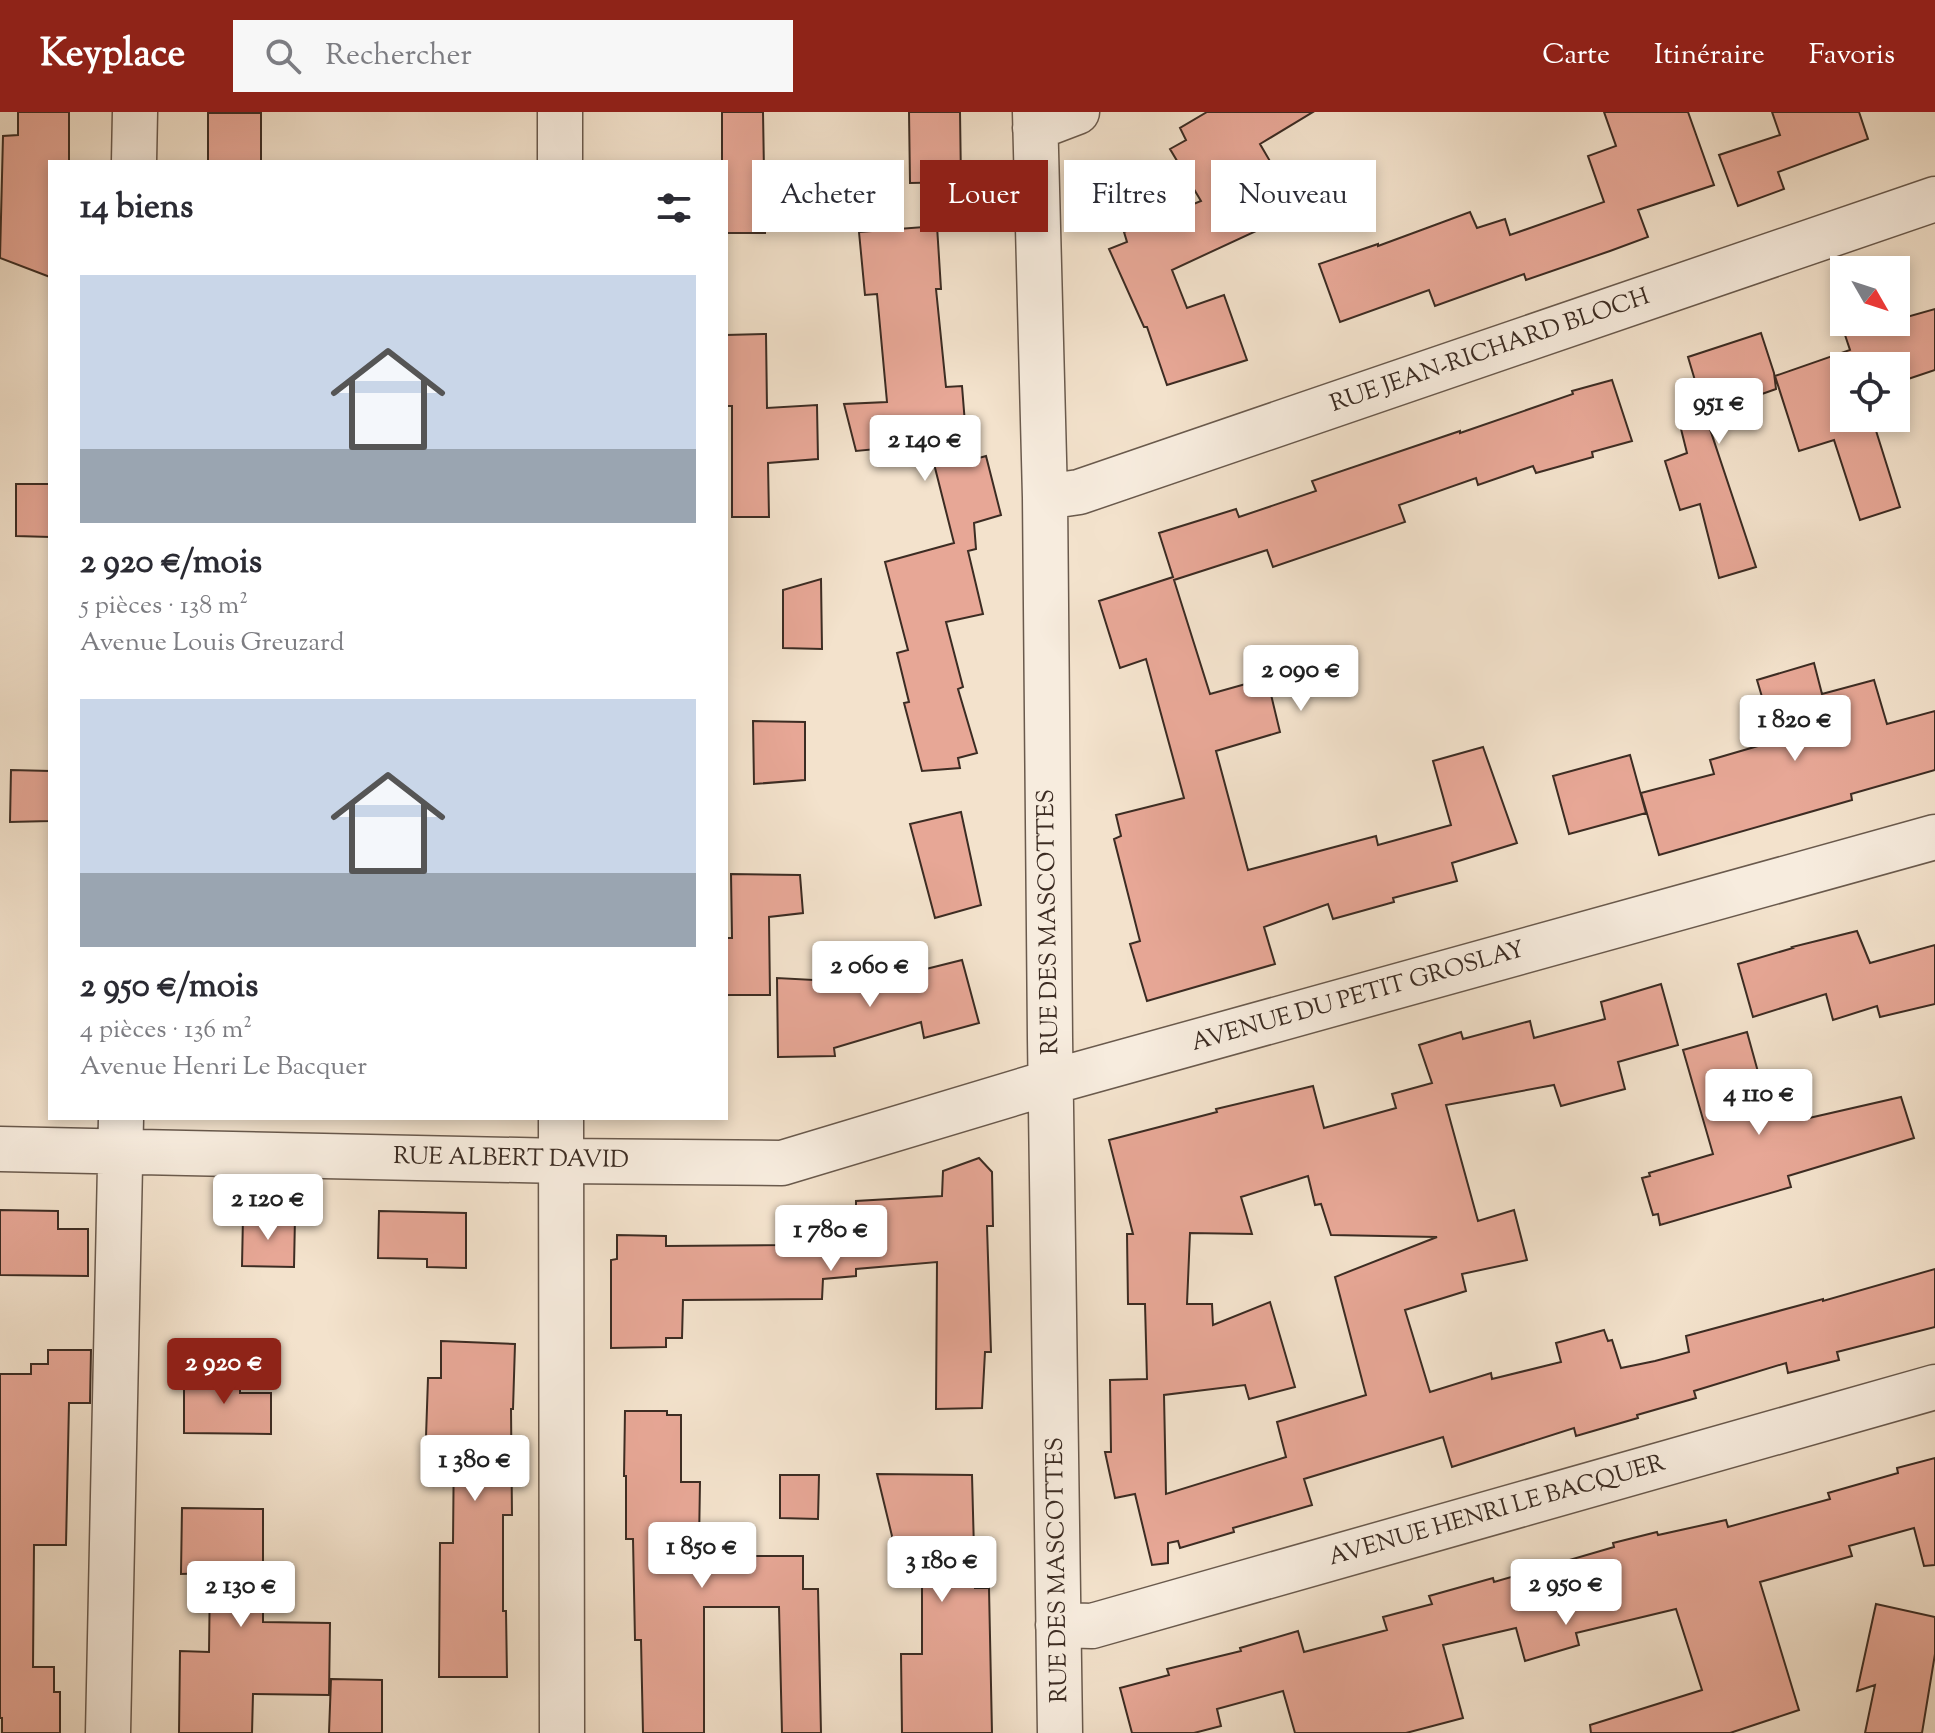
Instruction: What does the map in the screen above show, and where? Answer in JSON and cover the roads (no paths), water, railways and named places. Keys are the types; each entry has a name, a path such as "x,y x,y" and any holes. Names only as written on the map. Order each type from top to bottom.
{"street":[{"path":"134,160 135,112"},
{"path":"560,112 560,160"},
{"path":"1035,120 1077,112"},
{"name":"RUE DES MASCOTTES","path":"1035,120 1045,497 1060,1733"},
{"name":"RUE JEAN-RICHARD BLOCH","path":"1045,497 1079,492 1935,199"},
{"name":"AVENUE DU PETIT GROSLAY","path":"782,1163 1051,1082 1935,837"},
{"path":"561,1120 562,1733"},
{"path":"108,1733 121,1135"},
{"name":"RUE ALBERT DAVID","path":"0,1149 121,1135 562,1161 782,1163"},
{"name":"AVENUE HENRI LE BACQUER","path":"1058,1625 1092,1626 1935,1387"}]}
